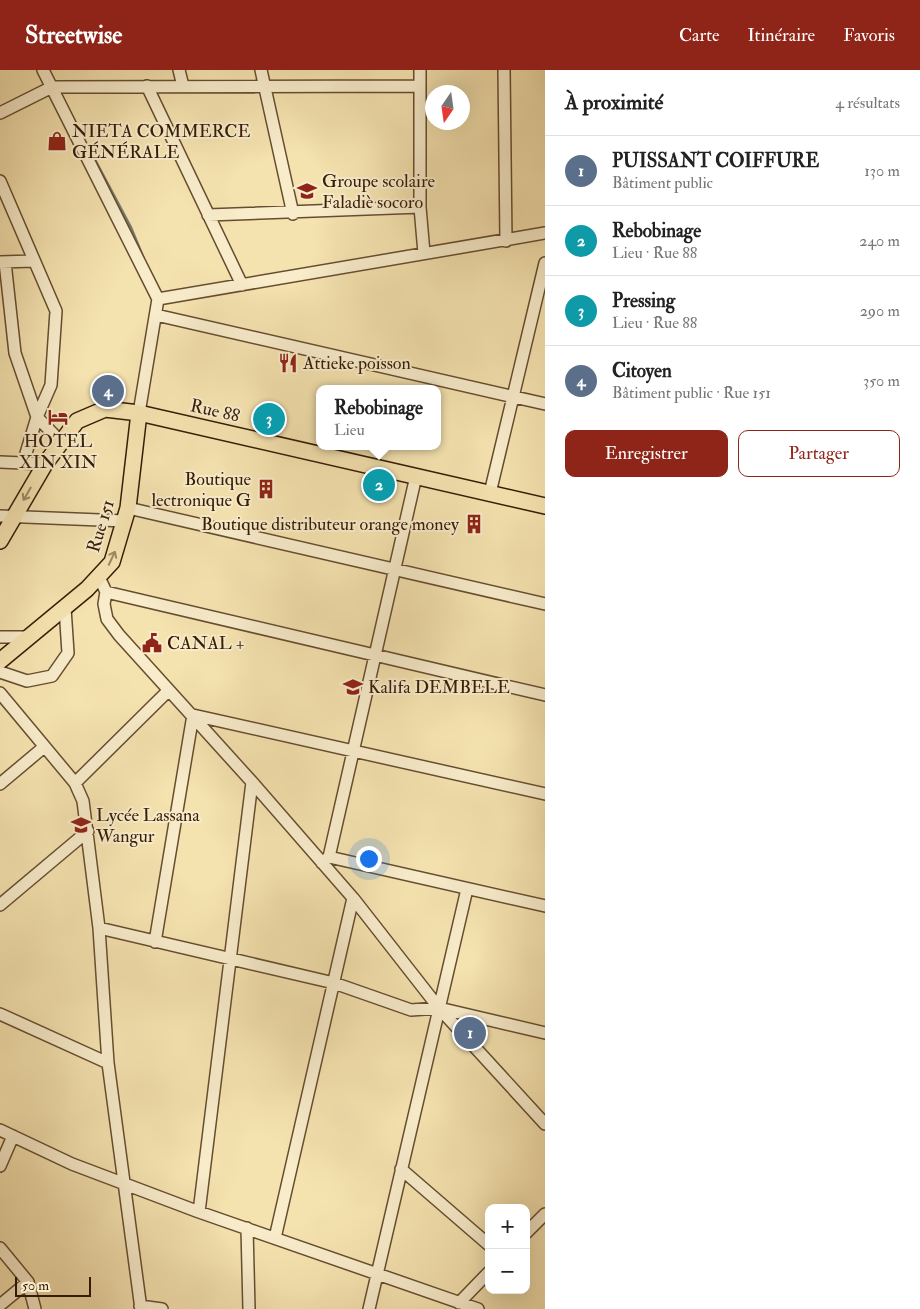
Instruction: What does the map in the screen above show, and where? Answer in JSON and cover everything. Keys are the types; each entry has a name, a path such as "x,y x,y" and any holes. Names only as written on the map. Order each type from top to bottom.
{"main road":[{"name":"Rue 88","path":"0,541 7,516 60,441 77,421 105,409 139,413 545,506"},
{"name":"Rue 151","path":"0,661 65,608 99,577 112,562 127,514 139,413"}],"street":[{"path":"43,70 158,299 139,413"},
{"path":"180,70 183,86"},
{"path":"262,70 292,214"},
{"path":"420,70 420,207 424,253"},
{"path":"504,70 506,241"},
{"path":"147,86 242,284"},
{"path":"0,113 52,88 420,86"},
{"path":"0,180 5,202 56,311 50,385 37,417 23,463"},
{"path":"208,215 292,214 420,207"},
{"path":"158,299 545,233"},
{"path":"34,261 2,262 15,353 37,417 60,441"},
{"path":"490,494 542,287 545,263"},
{"path":"156,315 545,404"},
{"path":"0,462 45,464"},
{"path":"326,860 354,750 416,476"},
{"path":"7,516 127,514 395,569 545,604"},
{"path":"99,577 106,592 104,604 107,618 168,691 193,714 252,782 326,860 353,898 440,1008 545,1124"},
{"path":"106,592 545,695"},
{"path":"0,672 27,681 52,676 68,654 65,608"},
{"path":"0,637 30,637"},
{"path":"75,783 168,691"},
{"path":"0,693 75,783 83,801 99,928 108,1063 140,1308 162,1309"},
{"path":"193,714 545,794"},
{"path":"155,942 193,714"},
{"path":"0,784 44,747"},
{"path":"199,1212 252,782"},
{"path":"0,905 88,831"},
{"path":"326,860 545,906"},
{"path":"369,1309 467,889"},
{"path":"275,1238 353,898"},
{"path":"99,928 334,984 412,1010 440,1008 545,1033"},
{"path":"0,1014 108,1063"},
{"path":"0,1130 72,1164 199,1212 478,1309"},
{"path":"0,1166 13,1136"},
{"path":"401,1169 485,1242"},
{"path":"530,1229 545,1214"},
{"path":"247,1228 249,1309"},
{"path":"0,1248 28,1282 35,1309"},
{"path":"459,1302 485,1276"},
{"path":"0,1305 28,1282"}],"waterway":[{"path":"89,149 131,228 143,257"}],"place":[{"name":"NIETA COMMERCE GÉNÉRALE","path":"57,141"},
{"name":"Groupe scolaire Faladiè socoro","path":"307,191"},
{"name":"Attieke poisson","path":"288,363"},
{"name":"Citoyen","path":"108,391"},
{"name":"HOTEL XIN XIN","path":"58,417"},
{"name":"Pressing","path":"269,419"},
{"name":"Rebobinage","path":"379,485"},
{"name":"Boutique lectronique G","path":"266,489"},
{"name":"Boutique distributeur orange money","path":"474,524"},
{"name":"CANAL +","path":"152,643"},
{"name":"Kalifa DEMBELE","path":"353,687"},
{"name":"Lycée Lassana Wangur","path":"81,825"},
{"name":"PUISSANT COIFFURE","path":"470,1033"}]}
